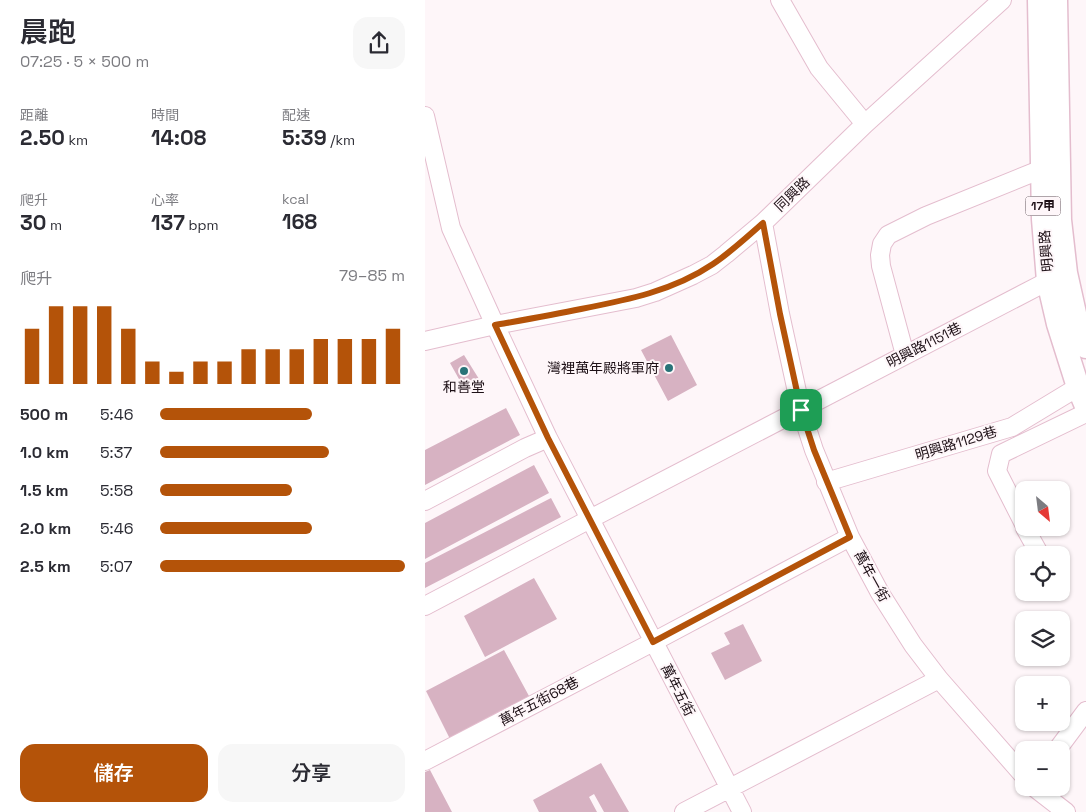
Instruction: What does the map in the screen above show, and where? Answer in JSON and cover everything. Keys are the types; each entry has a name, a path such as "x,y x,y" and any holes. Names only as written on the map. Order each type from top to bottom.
{"main road":[{"name":"明興路","path":"1039,0 1043,219 1049,281 1059,324 1082,396"},
{"name":"明興路","path":"1057,0 1060,220 1067,273 1076,318 1086,347"}],"street":[{"path":"780,0 819,68 865,124"},
{"name":"同興路","path":"425,341 495,325 619,302 655,292 712,265 763,223 865,124 1002,0"},
{"name":"萬年五街","path":"425,116 451,228 495,325 548,438 742,812"},
{"path":"905,355 881,266 882,244 888,235 926,216 1042,169"},
{"name":"萬年一街","path":"763,223 801,410 826,482 850,537 880,593 913,645 939,679 1015,766"},
{"name":"明興路1151巷","path":"425,606 1049,281"},
{"name":"明興路1129巷","path":"826,482 1012,427 1082,396"},
{"path":"1015,506 997,471 1001,454 1086,413"},
{"path":"425,501 525,448 548,438"},
{"name":"萬年五街68巷","path":"425,761 850,537"},
{"path":"684,812 939,679"},
{"path":"1064,741 1086,712"},
{"path":"1045,796 1066,812"}],"building":[{"name":"灣裡萬年殿將軍府","path":"671,335 697,385 668,401 641,350"},
{"name":"和善堂","path":"464,355 479,379 464,388 450,363"},
{"path":"506,408 520,435 425,485 425,450"},
{"path":"534,465 549,493 425,559 425,523"},
{"path":"551,498 561,517 425,588 425,563"},
{"path":"534,578 557,619 485,657 464,616"},
{"path":"743,624 762,661 725,680 711,653 730,644 724,633"},
{"path":"504,650 529,696 450,739 426,691"},
{"path":"601,763 629,812 604,812 594,794 589,797 597,812 539,812 533,800"},
{"path":"430,770 452,812 425,812 425,772"}],"place":[{"name":"灣裡萬年殿將軍府","path":"669,368"},
{"name":"和善堂","path":"464,371"}],"route":[{"path":"763,223 801,410 826,482 850,537 653,642 548,438 495,325 619,302 655,292 712,265 763,223"}]}
